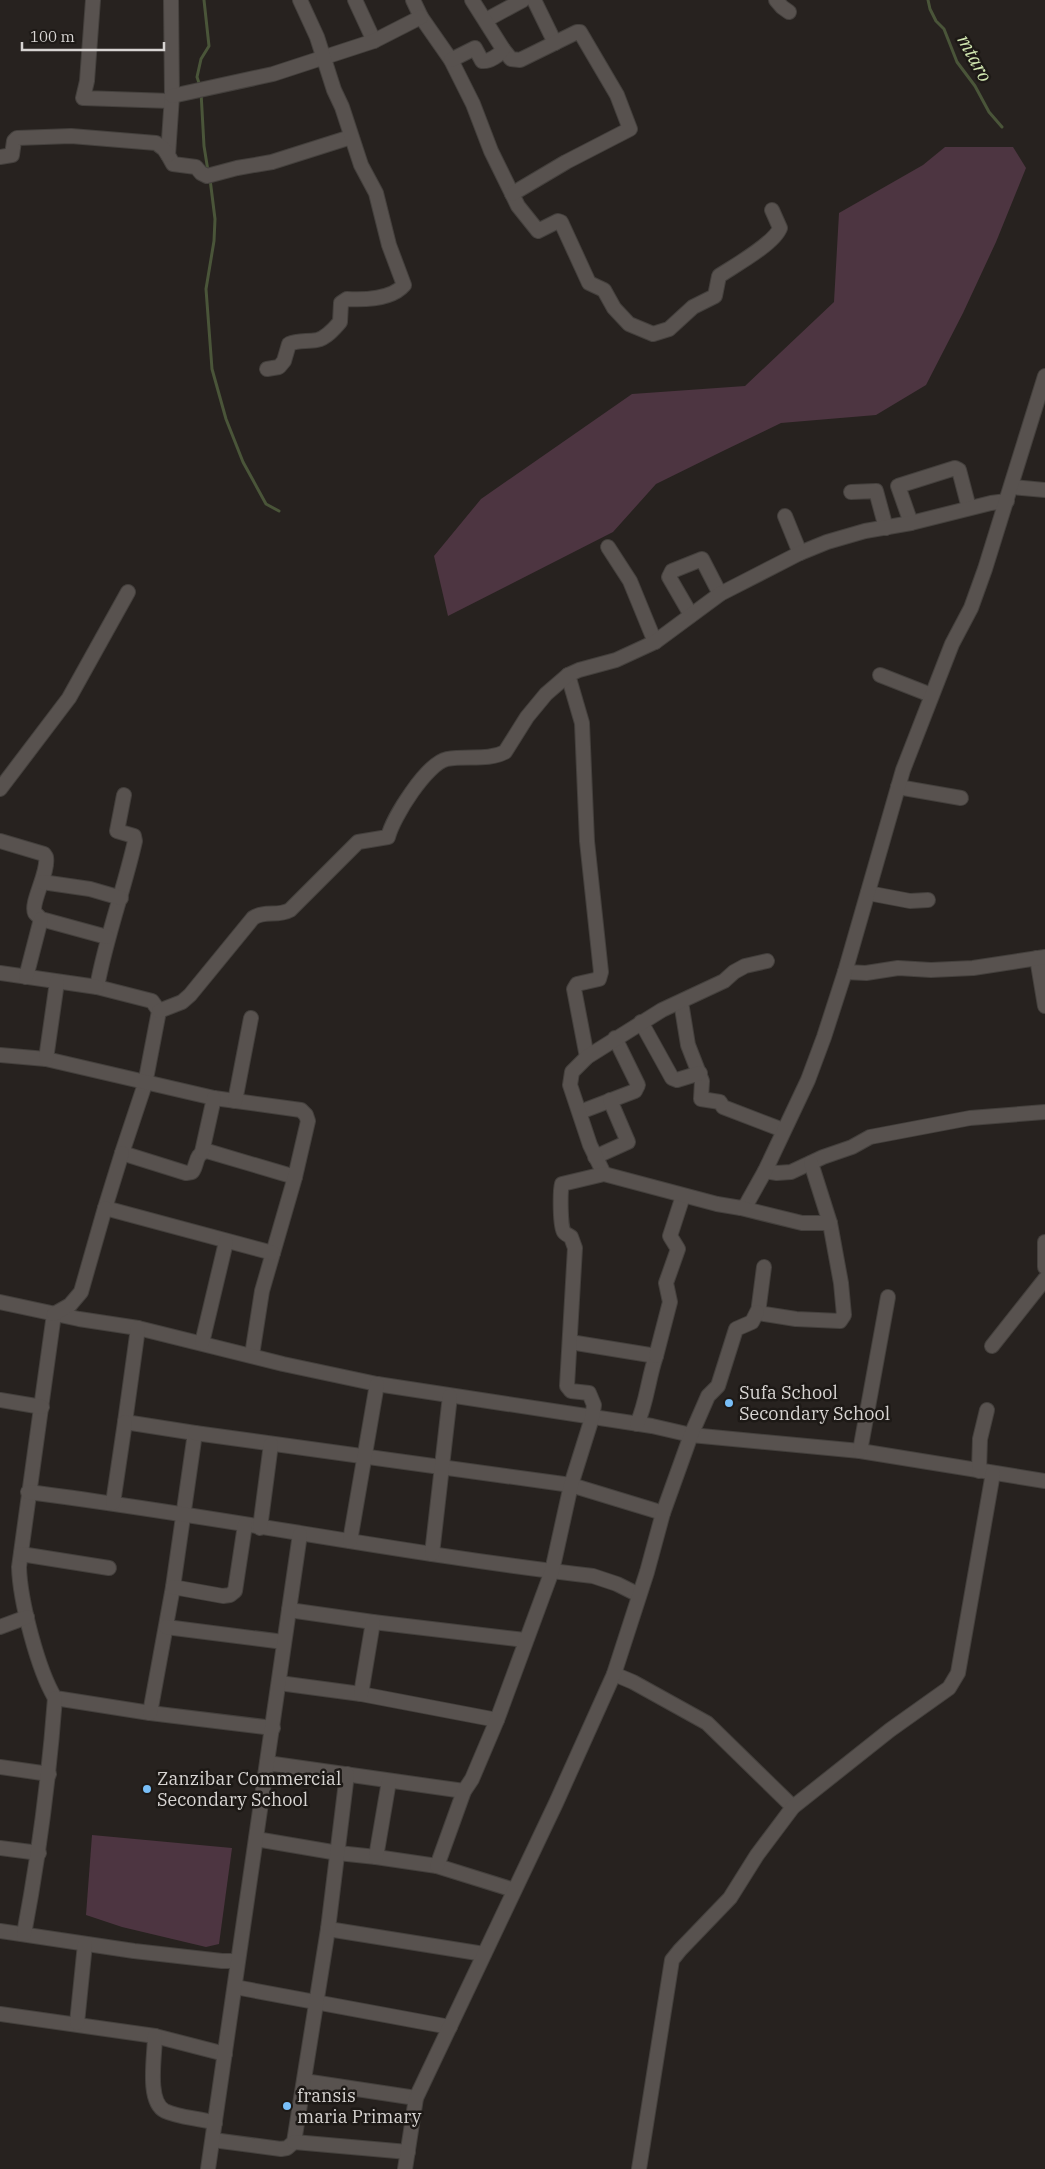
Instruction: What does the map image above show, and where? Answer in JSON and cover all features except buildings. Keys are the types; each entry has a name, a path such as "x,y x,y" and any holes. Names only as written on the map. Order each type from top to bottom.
{"street":[{"path":"93,0 87,81 83,98 171,99 273,74 374,41 421,17"},
{"path":"168,155 171,99 171,0"},
{"path":"267,369 279,367 284,361 289,344 296,341 319,339 333,330 340,322 341,303 347,299 361,300 382,296 400,290 404,285 389,245 376,193 361,165 342,107 334,90 325,57 300,0"},
{"path":"355,0 374,41"},
{"path":"413,0 421,17 451,60 473,104 488,145 518,206 538,231 558,221 562,222 589,283 604,290 614,308 629,324 653,334 669,329 694,307 715,296 719,276 776,237 780,228 772,210"},
{"path":"472,0 503,49 511,59 516,61 578,32 583,35 617,95 630,129 566,162 512,194"},
{"path":"486,20 523,0"},
{"path":"534,0 555,43"},
{"path":"776,0 789,12"},
{"path":"451,60 476,48 482,61 486,62 503,49"},
{"path":"0,157 12,155 14,141 17,138 71,136 156,143 164,148 176,166 196,167 209,176 237,168 272,162 351,137"},
{"path":"741,1208 746,1205 765,1171 808,1080 845,972 898,787 931,695 952,644 971,608 1012,487 1045,376"},
{"path":"851,492 898,486 957,468 969,508"},
{"path":"898,486 911,523"},
{"path":"1012,487 1045,490"},
{"path":"876,490 886,528"},
{"path":"159,1011 182,1002 190,995 253,918 263,913 278,915 290,910 358,842 388,837 402,805 420,778 444,759 488,757 505,752 527,717 546,694 568,675 616,660 655,642 720,594 800,553 827,542 969,508 1007,501"},
{"path":"785,516 800,553"},
{"path":"608,546 630,581 655,642"},
{"path":"691,615 668,577 672,571 702,559 720,594"},
{"path":"0,789 69,698 128,592"},
{"path":"568,675 582,723 587,841 601,972 599,979 577,984 574,989 587,1057"},
{"path":"880,676 931,695"},
{"path":"898,787 961,798"},
{"path":"97,987 107,938 121,898 135,841 134,836 118,831 124,794"},
{"path":"0,841 44,854 47,860 34,908 35,913 41,919 107,938"},
{"path":"42,882 90,889 121,898"},
{"path":"868,893 910,901 928,900"},
{"path":"26,977 41,919"},
{"path":"845,972 866,973 898,968 950,970 1041,958 1045,1006"},
{"path":"604,1174 595,1157 580,1112 570,1079 572,1072 587,1057 662,1010 724,981 744,966 767,961"},
{"path":"0,973 97,987 152,1000 159,1011 144,1084 81,1292 70,1305 54,1314"},
{"path":"46,1059 56,982"},
{"path":"681,1002 688,1045 700,1073 702,1083 701,1099 720,1102 723,1107 784,1130"},
{"path":"235,1101 251,1018"},
{"path":"642,1022 672,1078 677,1080 700,1073"},
{"path":"580,1112 635,1091 638,1085 616,1038"},
{"path":"0,1055 46,1059 144,1084 214,1098 301,1110 306,1115 308,1121 295,1177 258,1310 252,1355"},
{"path":"122,1153 186,1173 192,1172 195,1169 197,1157 202,1152 214,1098"},
{"path":"595,1157 628,1142 610,1100"},
{"path":"765,1171 777,1174 790,1172 852,1147 870,1137 970,1118 1045,1112"},
{"path":"202,1152 206,1151 295,1177"},
{"path":"757,1312 796,1319 840,1321 844,1319 841,1284 830,1223 811,1163"},
{"path":"437,1866 464,1791 472,1779 497,1720 552,1571 571,1485 592,1418 594,1405 589,1393 571,1391 567,1386 575,1248 571,1237 561,1227 560,1196 562,1184 604,1174 683,1196 802,1223 830,1223"},
{"path":"637,1424 647,1396 649,1375 670,1302 666,1283 678,1249 670,1236 683,1196"},
{"path":"105,1208 226,1242 273,1253"},
{"path":"202,1343 226,1242"},
{"path":"1045,1242 1045,1267"},
{"path":"404,2169 416,2098 614,1674 663,1513 691,1435 708,1396 718,1386 736,1329 752,1322 757,1312 764,1267"},
{"path":"992,1346 1045,1279"},
{"path":"860,1451 888,1297"},
{"path":"0,1302 54,1314 138,1328 283,1364 377,1384 637,1424 691,1435 860,1451 1045,1481"},
{"path":"24,1934 39,1853 50,1774 55,1698 47,1685 27,1617 19,1581 28,1492 42,1407 54,1314"},
{"path":"113,1503 138,1328"},
{"path":"570,1342 656,1356"},
{"path":"350,1541 377,1384"},
{"path":"432,1554 450,1396"},
{"path":"0,1400 42,1407"},
{"path":"639,2169 672,1960 730,1898 757,1855 793,1806 890,1730 949,1688 958,1673 986,1472 980,1438 987,1410"},
{"path":"125,1422 571,1485 663,1513"},
{"path":"150,1713 173,1587 196,1432"},
{"path":"260,1528 271,1444"},
{"path":"28,1492 113,1503 245,1526 432,1554 593,1576 617,1584 639,1595"},
{"path":"173,1587 223,1596 230,1595 235,1591 245,1526"},
{"path":"208,2169 300,1534"},
{"path":"21,1554 109,1568"},
{"path":"290,1610 525,1640"},
{"path":"0,1627 27,1617"},
{"path":"361,1694 373,1622"},
{"path":"166,1627 284,1642"},
{"path":"614,1674 707,1723 793,1806"},
{"path":"279,1683 361,1694 497,1720"},
{"path":"55,1698 150,1713 272,1728"},
{"path":"267,1763 464,1791"},
{"path":"0,1767 50,1774"},
{"path":"213,2140 281,2149 287,2148 294,2142 328,1929 347,1774"},
{"path":"376,1857 388,1780"},
{"path":"256,1839 338,1853 437,1866 514,1890"},
{"path":"0,1848 39,1853"},
{"path":"328,1929 484,1954"},
{"path":"0,1931 85,1944 222,1961 237,1961"},
{"path":"77,2023 85,1944"},
{"path":"235,1987 450,2027"},
{"path":"0,2014 77,2023 155,2036 225,2054"},
{"path":"155,2036 153,2094 156,2103 165,2111 215,2123"},
{"path":"304,2081 416,2098"},
{"path":"294,2142 408,2152"}],"shaded area":[{"path":"945,147 1013,147 1026,168 996,242 963,313 926,385 876,415 781,423 725,450 656,484 613,532 448,616 434,556 481,499 632,394 745,386 834,302 839,213 923,165"},
{"path":"92,1835 232,1848 219,1944 206,1947 122,1927 86,1915"}],"waterway":[{"path":"200,86 197,77 201,59 209,46 204,0"},
{"name":"mtaro","path":"928,0 936,21 944,29 957,62 975,86 989,112 1002,127"},
{"path":"201,92 204,146 208,171"},
{"path":"210,179 215,219 214,241 206,289 212,369 226,419 243,462 266,504 279,511"}],"place":[{"name":"Sufa School Secondary School","path":"729,1403"},
{"name":"Zanzibar Commercial Secondary School","path":"147,1789"},
{"name":"fransis maria Primary","path":"287,2106"}]}
